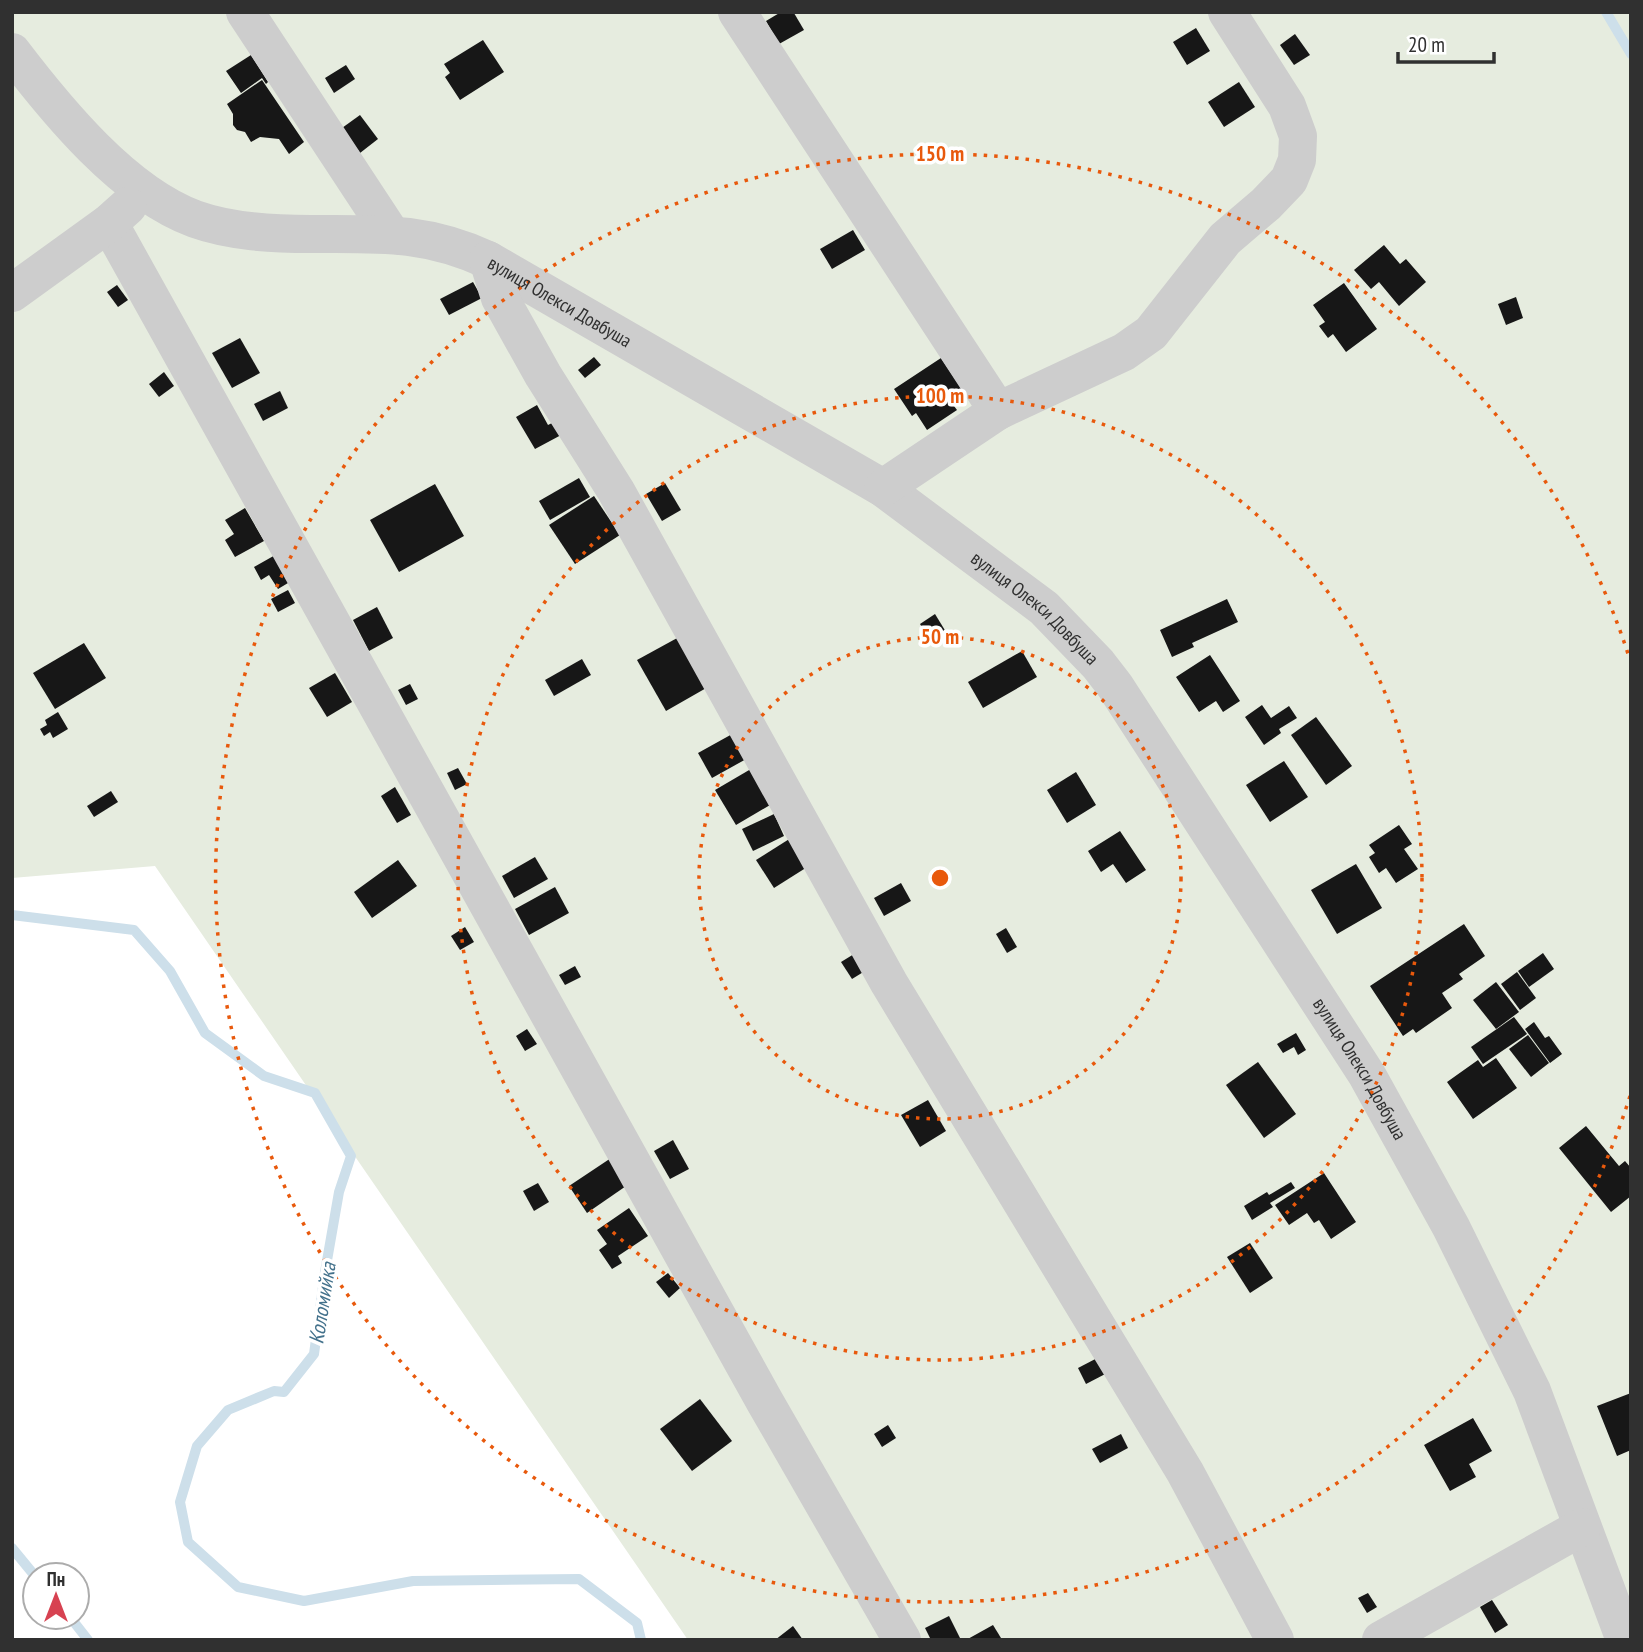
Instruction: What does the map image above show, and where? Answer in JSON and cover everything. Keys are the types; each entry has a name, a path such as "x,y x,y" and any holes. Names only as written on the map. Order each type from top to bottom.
{"street":[{"path":"245,12 391,234"},
{"path":"737,12 998,411"},
{"path":"883,488 998,411 1124,352 1151,332 1225,239 1289,180 1297,160 1298,136 1287,106 1227,12"},
{"name":"вулиця Олекси Довбуша","path":"12,52 67,119 143,192 195,219 238,229 270,233 391,234 453,245 488,260 883,488 1044,608 1098,663 1115,686 1367,1075 1445,1215 1532,1391 1625,1640"},
{"path":"12,293 108,223 143,192"},
{"path":"108,223 765,1402 902,1640"},
{"path":"488,260 500,298 543,376 616,491 889,983 1185,1472 1275,1640"},
{"path":"1381,1640 1582,1527"}],"shaded area":[{"path":"12,12 1631,12 1631,1640 688,1640 155,866 12,878"}],"building":[{"path":"781,12 794,13 804,30 779,44 766,21"},
{"path":"1196,28 1210,51 1187,65 1173,42"},
{"path":"1295,34 1310,55 1294,65 1280,45"},
{"path":"483,40 504,72 460,100 445,77 450,73 444,64"},
{"path":"251,55 268,82 266,84 262,78 241,93 226,71"},
{"path":"346,65 355,79 334,93 325,78"},
{"path":"262,80 304,142 289,154 279,139 260,137 251,142 245,132 237,130 233,125 233,114 227,104"},
{"path":"1239,82 1255,107 1224,127 1208,102"},
{"path":"360,115 378,139 360,153 342,128"},
{"path":"853,230 865,250 832,269 820,249"},
{"path":"1384,245 1400,264 1406,259 1426,282 1399,306 1379,282 1371,289 1354,270"},
{"path":"473,282 482,298 449,315 440,299"},
{"path":"1344,283 1377,329 1346,352 1333,334 1328,338 1319,326 1325,322 1313,305"},
{"path":"117,285 128,300 118,307 107,292"},
{"path":"1516,297 1523,318 1506,325 1498,304"},
{"path":"240,338 260,373 232,388 212,353"},
{"path":"594,357 601,365 585,378 578,370"},
{"path":"941,358 967,397 954,406 957,410 927,430 916,413 912,416 894,389"},
{"path":"164,372 174,386 159,397 149,384"},
{"path":"280,391 288,408 263,421 254,404"},
{"path":"537,405 548,425 556,421 563,434 535,449 516,417"},
{"path":"579,478 590,497 550,520 539,501"},
{"path":"665,483 681,510 662,521 646,494"},
{"path":"435,484 464,536 399,572 370,520"},
{"path":"594,496 620,535 575,564 549,525"},
{"path":"245,508 264,541 235,557 225,540 234,534 225,520"},
{"path":"277,554 293,580 278,589 269,575 261,580 254,567"},
{"path":"288,590 295,603 278,612 271,599"},
{"path":"1227,599 1238,622 1192,643 1194,647 1172,657 1160,630"},
{"path":"377,607 393,638 369,651 353,620"},
{"path":"935,614 946,632 931,642 920,624"},
{"path":"679,637 708,687 666,711 637,660"},
{"path":"84,643 106,678 55,709 33,673"},
{"path":"1022,651 1037,677 983,708 968,682"},
{"path":"1210,655 1240,701 1223,712 1216,701 1199,712 1176,677"},
{"path":"582,659 591,675 554,696 545,680"},
{"path":"335,673 352,702 327,717 309,688"},
{"path":"410,684 418,699 406,705 398,690"},
{"path":"1262,705 1271,718 1289,706 1297,718 1279,729 1281,733 1264,745 1245,717"},
{"path":"58,712 68,729 53,738 50,732 44,736 40,729 47,725 45,720"},
{"path":"1316,717 1352,766 1326,785 1291,735"},
{"path":"734,733 748,758 712,778 698,753"},
{"path":"1284,761 1308,797 1270,822 1246,785"},
{"path":"756,766 777,801 736,825 715,790"},
{"path":"458,768 467,784 455,790 447,773"},
{"path":"1076,772 1096,805 1067,823 1047,790"},
{"path":"395,787 411,815 397,823 381,796"},
{"path":"111,791 118,802 94,817 87,806"},
{"path":"774,814 784,836 753,851 742,829"},
{"path":"1399,825 1412,844 1404,849 1418,869 1396,883 1386,868 1379,873 1369,857 1375,853 1369,845"},
{"path":"1120,831 1146,870 1126,883 1113,864 1101,872 1088,851"},
{"path":"794,836 812,864 774,888 756,860"},
{"path":"535,857 548,879 514,898 502,876"},
{"path":"398,860 417,886 372,918 354,892"},
{"path":"1356,864 1382,908 1337,934 1311,890"},
{"path":"901,883 911,901 884,916 874,898"},
{"path":"555,887 569,913 529,935 515,909"},
{"path":"1464,924 1485,956 1459,974 1463,979 1442,993 1452,1008 1416,1033 1413,1029 1403,1036 1370,986"},
{"path":"465,927 474,942 460,950 451,936"},
{"path":"1006,928 1017,947 1007,953 996,934"},
{"path":"1543,953 1554,969 1529,987 1518,971"},
{"path":"854,954 865,971 852,979 841,962"},
{"path":"575,966 581,977 565,985 559,975"},
{"path":"1517,972 1536,998 1520,1010 1501,984"},
{"path":"1496,982 1519,1012 1496,1029 1473,1000"},
{"path":"1514,1017 1527,1034 1483,1064 1471,1047"},
{"path":"1534,1022 1545,1038 1549,1036 1562,1054 1550,1063 1525,1029"},
{"path":"527,1029 537,1044 525,1051 516,1036"},
{"path":"1296,1033 1306,1050 1298,1055 1294,1047 1283,1053 1277,1044"},
{"path":"1528,1035 1549,1063 1531,1077 1509,1049"},
{"path":"1496,1058 1517,1088 1473,1119 1447,1082 1478,1060 1483,1067"},
{"path":"1258,1062 1296,1114 1264,1138 1226,1085"},
{"path":"928,1100 946,1131 920,1147 901,1115"},
{"path":"1586,1126 1619,1166 1625,1161 1631,1168 1631,1196 1611,1212 1559,1148"},
{"path":"673,1140 689,1169 670,1179 654,1151"},
{"path":"611,1158 629,1184 587,1213 569,1186"},
{"path":"1324,1173 1356,1222 1331,1239 1319,1220 1314,1223 1307,1213 1289,1225 1275,1205"},
{"path":"1291,1182 1295,1188 1270,1203 1273,1207 1252,1220 1244,1206"},
{"path":"538,1183 549,1202 534,1211 523,1191"},
{"path":"629,1208 648,1236 618,1256 622,1263 612,1269 599,1250 607,1244 597,1230"},
{"path":"1250,1243 1273,1278 1250,1293 1227,1257"},
{"path":"668,1273 680,1288 669,1298 656,1282"},
{"path":"1103,1355 1111,1371 1086,1384 1078,1368"},
{"path":"1631,1393 1631,1450 1617,1456 1597,1406"},
{"path":"700,1399 732,1441 692,1471 660,1429"},
{"path":"1473,1418 1492,1451 1469,1464 1476,1477 1450,1491 1424,1445"},
{"path":"888,1425 896,1438 882,1447 874,1434"},
{"path":"1121,1434 1128,1448 1100,1463 1092,1449"},
{"path":"1368,1593 1377,1607 1367,1613 1358,1598"},
{"path":"1492,1600 1508,1625 1495,1633 1480,1607"},
{"path":"949,1616 960,1638 931,1640 925,1628"},
{"path":"993,1625 1001,1638 966,1640"},
{"path":"793,1626 803,1640 775,1640"}],"waterway":[{"path":"1606,12 1631,54"},
{"name":"Коломийка","path":"12,915 134,930 170,971 205,1033 264,1076 315,1093 351,1156 339,1192 314,1354 284,1392 274,1391 228,1410 197,1446 180,1502 188,1542 238,1587 304,1601 413,1581 579,1579 637,1623 641,1640"},
{"path":"12,1548 23,1561"},
{"path":"81,1631 88,1640"}]}
